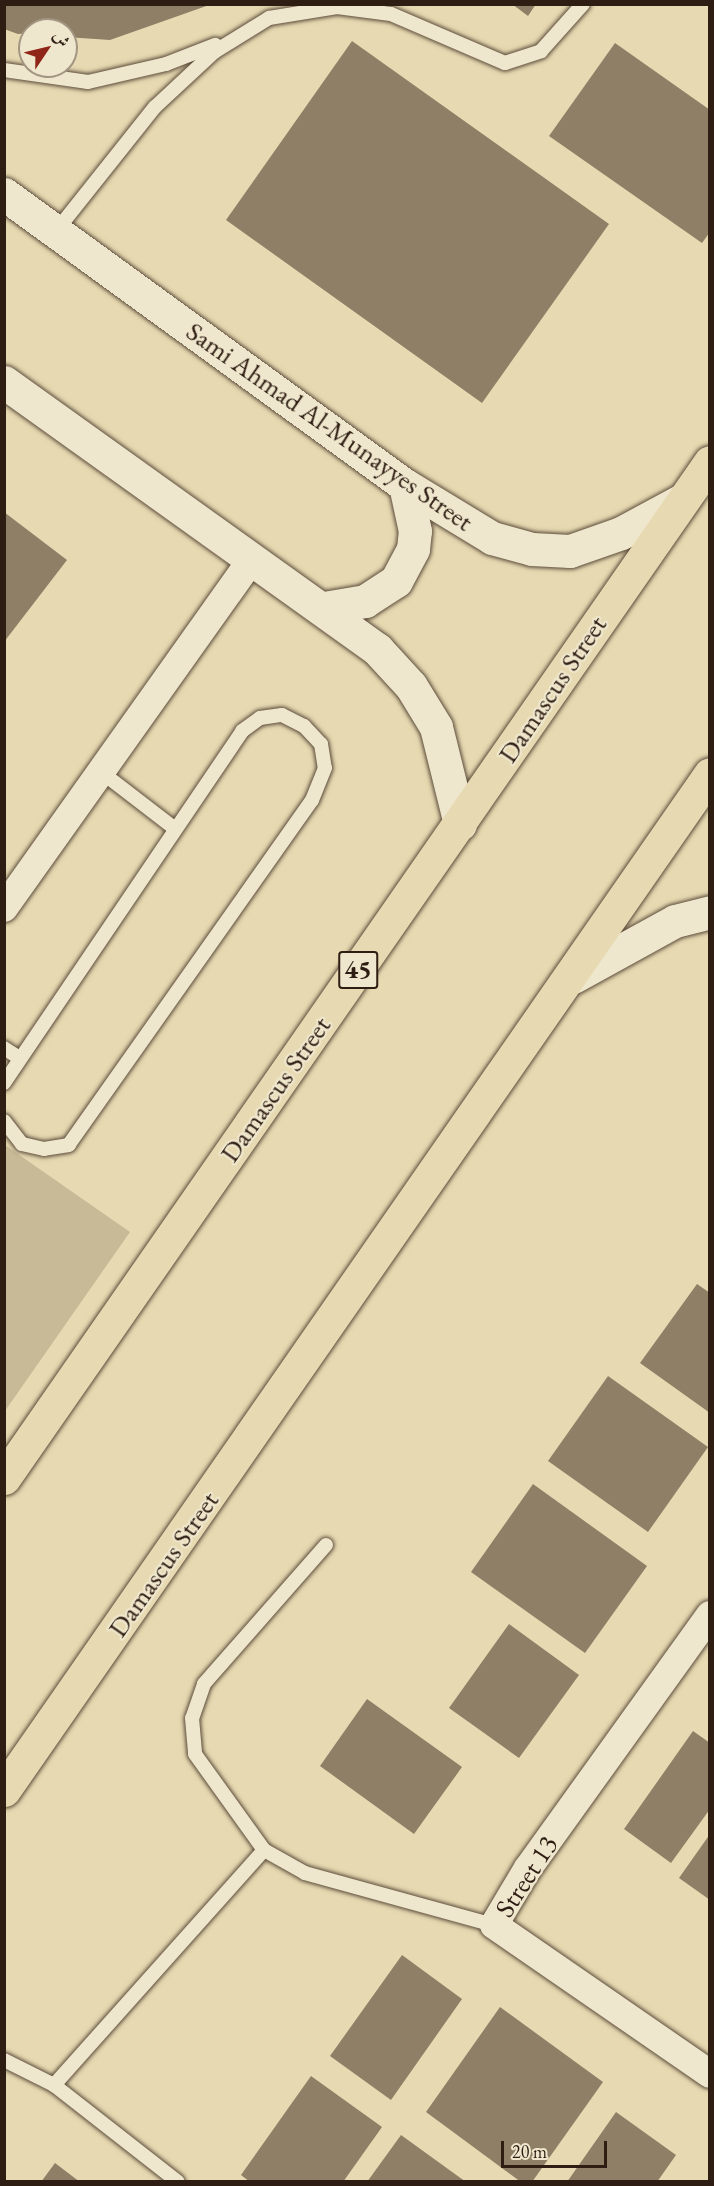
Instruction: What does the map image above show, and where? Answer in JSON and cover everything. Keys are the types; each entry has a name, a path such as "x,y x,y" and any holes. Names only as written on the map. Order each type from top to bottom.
{"main road":[{"name":"Sami Ahmad Al-Munayyes Street","path":"4,195 57,230 405,485 492,538 551,550 595,544 682,500"},
{"path":"4,382 324,608 377,649 424,704 436,727 460,824"},
{"name":"Damascus Street","path":"4,1478 710,462"},
{"path":"324,608 365,601 396,581 413,549 415,531 405,485"},
{"name":"Damascus Street","path":"4,1790 573,976 710,774"},
{"path":"573,976 675,921 710,912"}],"street":[{"path":"4,908 252,559"},
{"name":"Street 13","path":"710,1615 528,1868 494,1925 710,2074"}],"lane":[{"path":"57,230 155,106 241,33 283,4"},
{"path":"4,70 88,82 166,64 291,11 366,10 392,14 491,60 519,62 552,42 583,4"},
{"path":"4,1083 18,1057 242,731 260,718 282,716 304,726 321,744 325,768 312,800 69,1145 44,1149 22,1144 4,1121"},
{"path":"100,771 174,828"},
{"path":"4,1048 18,1057"},
{"path":"326,1545 204,1684 192,1718 202,1771 264,1850 305,1873 494,1925"},
{"path":"54,2085 264,1850"},
{"path":"4,2060 54,2085 178,2181"}],"shaded area":[{"path":"5,1145 130,1232 5,1411"}],"building":[{"path":"4,4 212,4 110,40 78,38 78,18 18,18 18,34 4,29"},
{"path":"512,4 536,4 528,16"},
{"path":"352,41 609,224 482,403 226,220"},
{"path":"615,43 710,110 710,232 702,243 549,136"},
{"path":"4,512 67,560 4,642"},
{"path":"697,1284 710,1293 710,1413 640,1363"},
{"path":"608,1376 708,1447 648,1532 548,1461"},
{"path":"533,1484 647,1566 585,1653 471,1572"},
{"path":"509,1624 579,1675 519,1758 449,1708"},
{"path":"367,1699 462,1767 414,1834 320,1766"},
{"path":"693,1731 710,1743 710,1809 671,1863 624,1829"},
{"path":"710,1834 710,1900 679,1878"},
{"path":"402,1955 462,1999 391,2100 330,2056"},
{"path":"500,2007 603,2082 532,2182 521,2182 426,2112"},
{"path":"311,2076 382,2127 343,2182 250,2182 241,2175"},
{"path":"616,2112 676,2155 657,2182 567,2182"},
{"path":"401,2135 466,2182 367,2182"},
{"path":"55,2163 80,2182 41,2182"}]}
